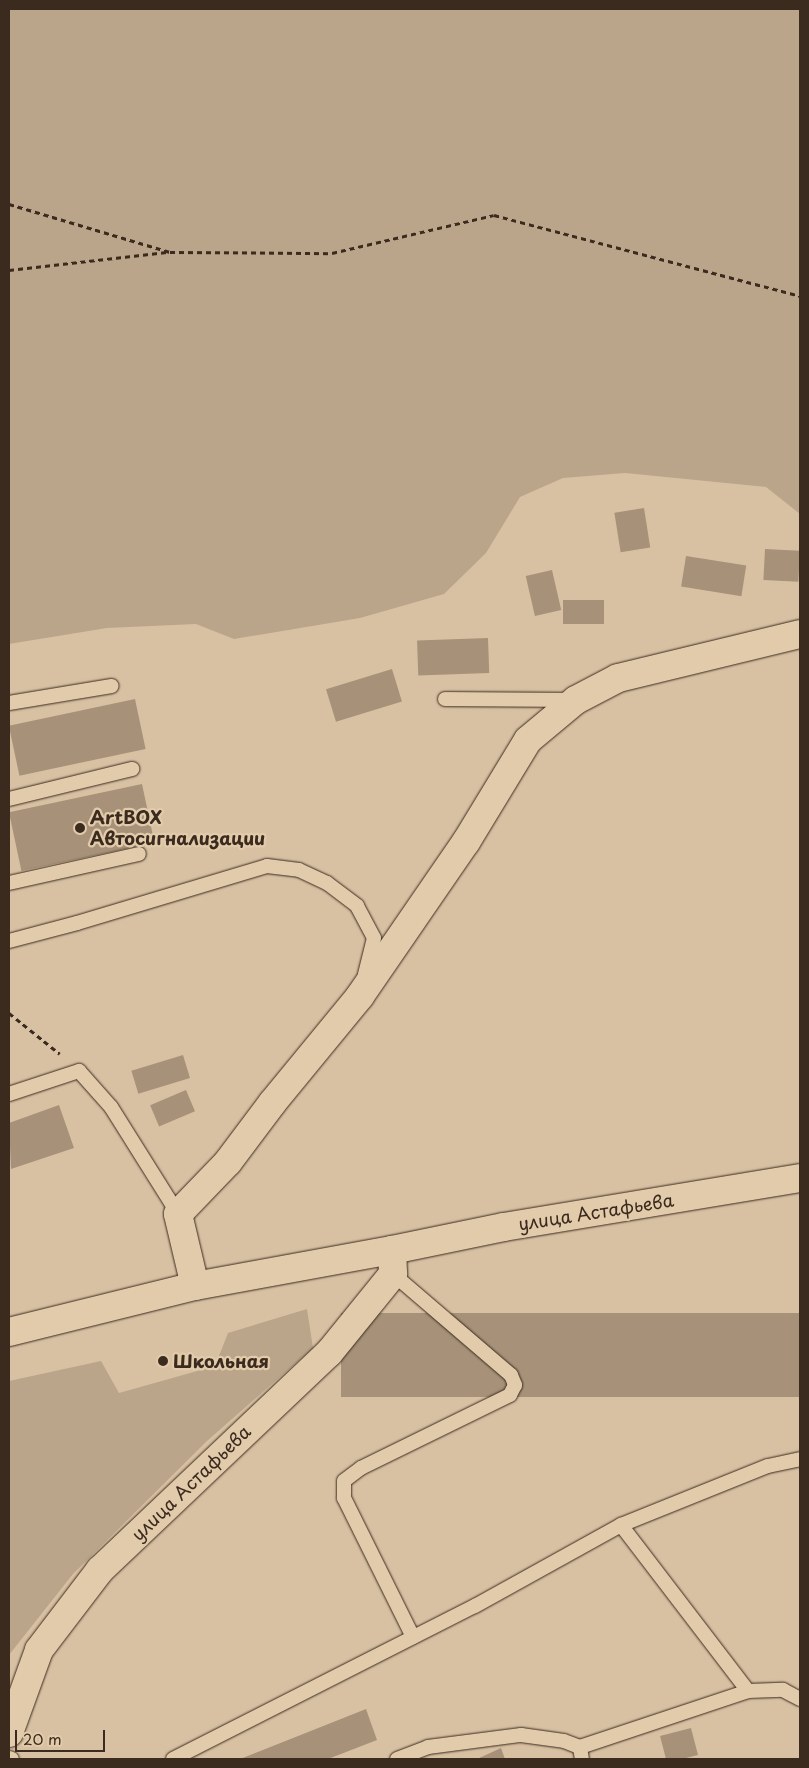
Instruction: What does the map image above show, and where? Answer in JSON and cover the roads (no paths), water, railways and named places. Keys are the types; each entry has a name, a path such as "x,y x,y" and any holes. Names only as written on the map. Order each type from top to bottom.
{"street":[{"path":"195,1286 178,1214 228,1162 273,1102 360,996 466,842 528,740 576,700 618,678 800,634"},
{"name":"улица Астафьева","path":"9,1332 195,1286 392,1262 504,1227 800,1178"},
{"name":"улица Астафьева","path":"9,1733 10,1723 39,1650 100,1570 329,1354 392,1262"}],"lane":[{"path":"9,703 112,686"},
{"path":"445,699 576,700"},
{"path":"9,799 132,769"},
{"path":"9,883 139,854"},
{"path":"9,941 78,923 267,866 300,870 327,883 357,906 374,938 360,996"},
{"path":"9,1094 79,1072 111,1108 178,1214"},
{"path":"392,1262 512,1375 515,1385 510,1395 361,1468 344,1481 344,1498 413,1637"},
{"path":"173,1759 475,1606 621,1525 768,1466 800,1459"},
{"path":"621,1525 748,1691"},
{"path":"397,1759 428,1747 522,1735 564,1741 581,1753 748,1691 783,1690 800,1699"}],"place":[{"name":"ArtBOX Автосигнализации","path":"80,828"},
{"name":"Школьная","path":"163,1361"}]}
